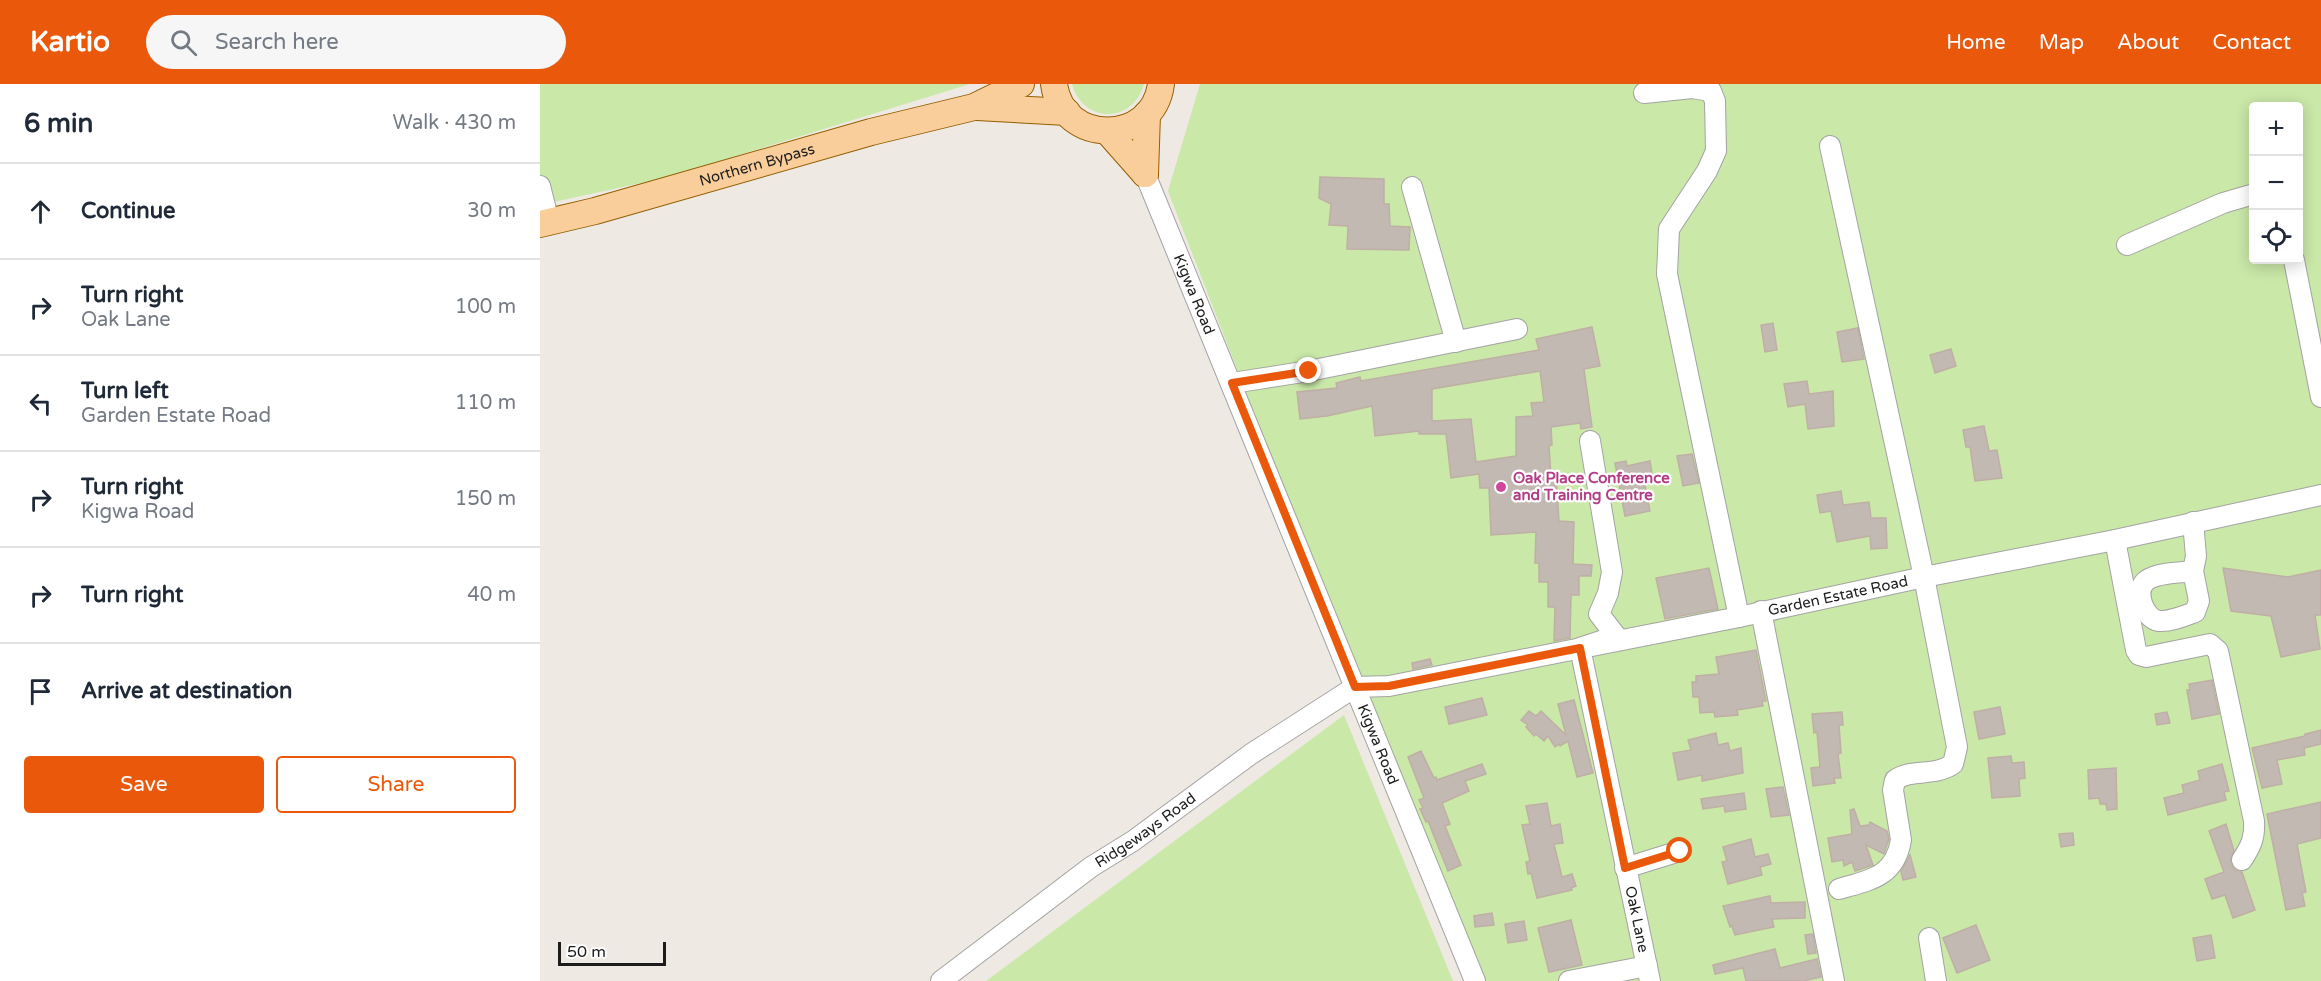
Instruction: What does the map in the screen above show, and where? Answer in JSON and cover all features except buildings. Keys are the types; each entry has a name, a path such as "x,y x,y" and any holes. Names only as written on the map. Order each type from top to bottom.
{"main road":[{"path":"974,107 1021,84"},
{"path":"1054,84 1061,106 1066,112 1084,126 1107,131 1124,129 1137,123 1155,104 1161,84"},
{"path":"974,107 1066,112"},
{"name":"Northern Bypass","path":"545,223 595,212 871,132 974,107"},
{"path":"1145,174 1147,114"},
{"path":"1107,131 1145,174"}],"street":[{"path":"1644,93 1692,88 1711,92 1714,101 1716,151 1707,171 1669,229 1667,274 1739,617"},
{"path":"1830,146 1924,577 1957,747 1953,764 1944,770 1902,776 1895,780 1893,785 1901,840 1900,849 1886,872 1878,877 1839,889"},
{"name":"Kigwa Road","path":"1145,174 1475,981"},
{"path":"540,186 545,223"},
{"path":"1412,188 1456,342"},
{"path":"2127,245 2223,202 2249,195"},
{"path":"2295,264 2321,397"},
{"path":"1232,383 1309,371 1517,329"},
{"path":"1580,648 1616,636 1599,614 1608,593 1612,572 1590,441"},
{"name":"Garden Estate Road","path":"1355,687 1389,686 1739,617 2193,522 2320,501"},
{"path":"2193,522 2196,556 2193,571"},
{"path":"2115,540 2136,650 2139,655 2146,657 2210,644 2218,651 2254,821 2255,835 2252,845 2242,860"},
{"path":"1761,612 1834,981"},
{"name":"Oak Lane","path":"1580,648 1648,974"},
{"name":"Ridgeways Road","path":"940,981 1091,867 1133,841 1251,754 1355,687"},
{"path":"1625,868 1680,851"},
{"path":"1929,938 1936,981"},
{"path":"1569,981 1648,974"}],"green space":[{"path":"540,84 970,84 664,178 540,205"},
{"path":"1072,84 1144,84 1138,97 1130,106 1119,112 1108,114 1097,112 1086,106 1078,97"},
{"path":"1200,84 2321,84 2321,981 1474,981 1168,191"},
{"path":"1344,715 1453,981 986,981"}],"place":[{"name":"Oak Place Conference and Training Centre","path":"1501,487"}],"route":[{"path":"1309,371 1232,383 1355,687 1389,686 1580,648 1625,868 1680,851"}]}
